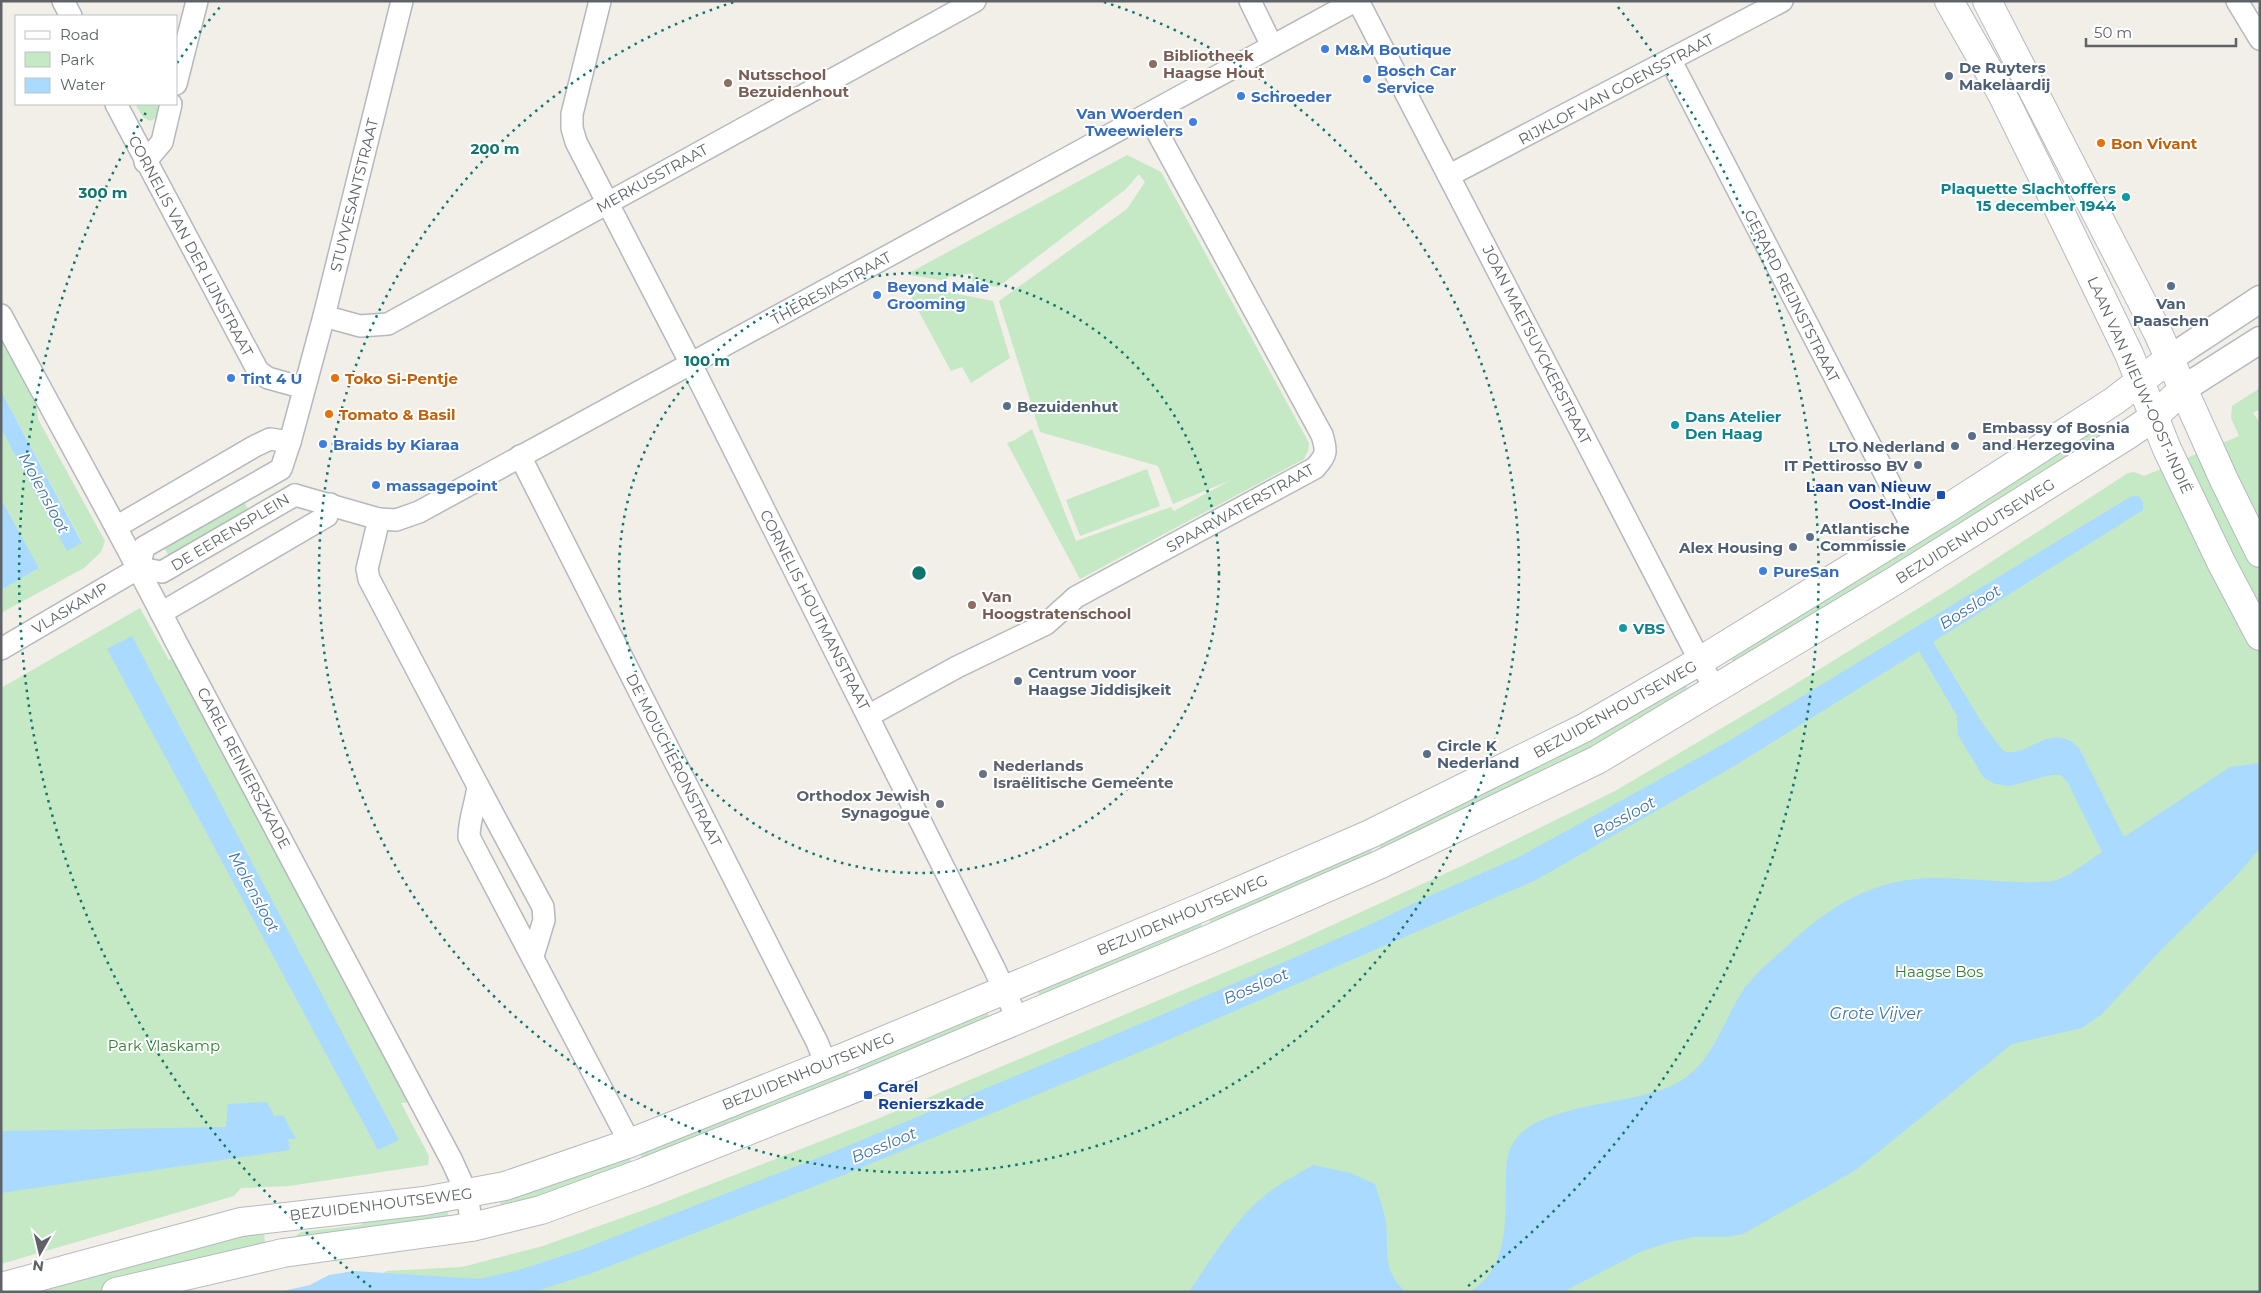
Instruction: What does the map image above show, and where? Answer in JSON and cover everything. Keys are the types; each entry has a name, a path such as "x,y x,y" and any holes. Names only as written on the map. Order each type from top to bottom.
{"main road":[{"name":"LAAN VAN NIEUW-OOST-INDIË","path":"1949,1 2002,94 2125,344 2154,417 2221,562 2260,636"},
{"path":"1987,1 2154,324 2260,553"},
{"name":"BEZUIDENHOUTSEWEG","path":"1,1287 241,1222 424,1202 514,1184 630,1143 826,1064 1200,908 1378,830 1584,728 1700,661 1914,530 2114,401 2170,359"},
{"name":"BEZUIDENHOUTSEWEG","path":"116,1292 283,1253 472,1227 541,1210 642,1173 865,1084 1381,864 1597,760 1904,575 2154,417 2184,389"}],"street":[{"path":"63,1 70,15"},
{"path":"178,68 181,44 197,1"},
{"name":"STUYVESANTSTRAAT","path":"304,388 324,316 402,1"},
{"name":"CORNELIS HOUTMANSTRAAT","path":"600,1 572,114 572,128 576,142 691,364 1018,1020"},
{"name":"MERKUSSTRAAT","path":"324,316 360,326 388,324 975,1"},
{"path":"1250,1 1272,46"},
{"name":"THERESIASTRAAT","path":"295,495 379,519 396,520 419,512 1357,1"},
{"name":"JOAN MAETSUYCKERSTRAAT","path":"1357,1 1450,175 1715,690"},
{"name":"RIJKLOF VAN GOENSSTRAAT","path":"1450,175 1671,61 1782,1"},
{"path":"2237,1 2260,39"},
{"name":"GERARD REIJNSTSTRAAT","path":"1671,61 1914,530"},
{"name":"CORNELIS VAN DER LIJNSTRAAT","path":"116,105 145,162 258,370 268,378 304,388"},
{"path":"145,162 162,142 171,105"},
{"name":"SPAARWATERSTRAAT","path":"868,716 957,667 1046,624 1076,597 1315,468 1324,459 1326,449 1322,435 1148,115"},
{"name":"BEZUIDENHOUTSEWEG","path":"2170,359 2260,299"},
{"name":"CAREL REINIERSZKADE","path":"1,315 139,568 468,1194 472,1227"},
{"name":"BEZUIDENHOUTSEWEG","path":"2184,389 2260,340"},
{"name":"DE EERENSPLEIN","path":"281,469 295,495 162,572 139,568 144,547 281,469 304,388"},
{"path":"116,527 254,446 270,439 290,442"},
{"name":"DE MOUCHERONSTRAAT","path":"520,456 817,1042 826,1064"},
{"path":"161,613 327,516 330,504"},
{"path":"379,519 367,569 369,579 543,907 544,920 532,956"},
{"name":"VLASKAMP","path":"1,649 139,568"},
{"path":"478,786 476,805 469,822 469,837 630,1143"}],"green space":[{"path":"136,105 160,105 156,118 150,121 143,117"},
{"path":"1127,155 1161,172 1309,443 1304,459 1080,579 1007,443 1032,429 1076,541 1171,507 1174,511 1231,480 1173,504 1158,466 1040,432 999,301 1127,209 1145,182 1139,174 1126,189 998,287 972,284 973,273 948,277 946,281 910,275 911,272"},
{"path":"911,285 993,301 1010,358 971,383 962,367 951,371 912,299"},
{"path":"1,333 36,398 38,419 105,541 101,552 84,568 1,613 1,590 39,568 1,499 1,429 67,550 82,542 1,391"},
{"name":"Haagse Bos","path":"2260,388 2260,409 2253,413 2260,423 2260,1292 332,1292 368,1291 386,1271 462,1267 543,1246 655,1206 875,1120 1280,949 1466,864 1615,791 1771,699 1948,590 2128,473 2134,472 2144,476 2239,436 2231,418 2232,406"},
{"path":"2106,418 2111,432 1735,666 1729,655"},
{"path":"1147,469 1160,506 1080,536 1066,500"},
{"path":"241,498 251,513 171,560 162,544"},
{"name":"Park Vlaskamp","path":"140,608 169,660 175,657 413,1102 401,1103 429,1156 428,1165 289,1186 241,1188 234,1196 1,1264 1,688"},
{"path":"1684,682 1691,694 1642,722 1383,854 1377,840"},
{"path":"1368,844 1374,857 1213,928 1207,915"},
{"path":"1199,919 1204,932 1041,1000 1036,987"},
{"path":"985,1008 991,1021 861,1076 855,1063"},
{"path":"846,1066 851,1079 644,1162 638,1149"},
{"path":"627,1153 633,1166 503,1211 499,1198"},
{"path":"447,1207 449,1221 301,1241 296,1236 301,1232 360,1225 373,1217"},
{"path":"264,1232 265,1244 261,1248 97,1292 19,1292 202,1242"}],"water":[{"name":"Molensloot","path":"1,391 82,543 67,551 1,429"},
{"name":"Grote Vijver","path":"2130,497 2140,497 2143,503 2143,510 1933,642 1981,721 2003,751 2021,750 2049,739 2059,738 2069,740 2079,748 2124,837 2230,767 2260,763 2260,848 2238,874 2161,950 2102,1014 2082,1028 2012,1044 1856,1170 1743,1234 1728,1237 1694,1237 1670,1242 1640,1252 1563,1292 1470,1292 1483,1282 1492,1270 1498,1257 1504,1228 1507,1160 1515,1140 1528,1128 1546,1118 1567,1111 1659,1090 1677,1083 1690,1075 1709,1052 1750,981 1764,966 1801,934 1835,908 1853,897 1872,889 1914,879 1952,878 2025,882 2054,881 2070,874 2102,852 2068,783 2061,775 2051,775 2010,786 1995,784 1984,778 1958,735 1957,716 1919,651 1736,765 1536,880 1161,1043 846,1174 592,1273 534,1292 279,1292 310,1285 329,1275 354,1271 479,1279 519,1270 583,1249 833,1152 1159,1016 1367,926 1521,856 1727,742"},
{"path":"1,499 39,568 1,590"},
{"name":"Molensloot","path":"132,636 399,1140 378,1150 107,649"},
{"path":"267,1102 274,1116 283,1115 296,1139 288,1139 290,1150 1,1193 1,1131 226,1127 228,1104"},
{"path":"1313,1165 1351,1173 1375,1184 1386,1223 1389,1268 1398,1284 1406,1292 1189,1292 1228,1235 1255,1204 1275,1188"}],"place":[{"name":"M&M Boutique","path":"1325,49"},
{"name":"Bibliotheek Haagse Hout","path":"1153,64"},
{"name":"De Ruyters Makelaardij","path":"1949,76"},
{"name":"Bosch Car Service","path":"1367,79"},
{"name":"Nutsschool Bezuidenhout","path":"728,83"},
{"name":"Schroeder","path":"1241,96"},
{"name":"Van Woerden Tweewielers","path":"1193,122"},
{"name":"Bon Vivant","path":"2101,143"},
{"name":"Plaquette Slachtoffers 15 december 1944","path":"2126,197"},
{"name":"Van Paaschen","path":"2171,286"},
{"name":"Beyond Male Grooming","path":"877,295"},
{"name":"Tint 4 U","path":"231,378"},
{"name":"Toko Si-Pentje","path":"335,378"},
{"name":"Bezuidenhut","path":"1007,406"},
{"name":"Tomato & Basil","path":"329,414"},
{"name":"Dans Atelier Den Haag","path":"1675,425"},
{"name":"Embassy of Bosnia and Herzegovina","path":"1972,436"},
{"name":"Braids by Kiaraa","path":"323,444"},
{"name":"LTO Nederland","path":"1955,446"},
{"name":"IT Pettirosso BV","path":"1918,465"},
{"name":"massagepoint","path":"376,485"},
{"name":"Laan van Nieuw Oost-Indie","path":"1941,495"},
{"name":"Atlantische Commissie","path":"1810,537"},
{"name":"Alex Housing","path":"1793,547"},
{"name":"PureSan","path":"1763,571"},
{"name":"Van Hoogstratenschool","path":"972,605"},
{"name":"VBS","path":"1623,628"},
{"name":"Centrum voor Haagse Jiddisjkeit","path":"1018,681"},
{"name":"Circle K Nederland","path":"1427,754"},
{"name":"Nederlands Israëlitische Gemeente","path":"983,774"},
{"name":"Orthodox Jewish Synagogue","path":"940,804"},
{"name":"Carel Renierszkade","path":"868,1095"}],"water label":[{"name":"Bossloot","path":"1970,607"},
{"name":"Bossloot","path":"1624,817"},
{"name":"Bossloot","path":"1256,986"},
{"name":"Bossloot","path":"884,1145"}]}
